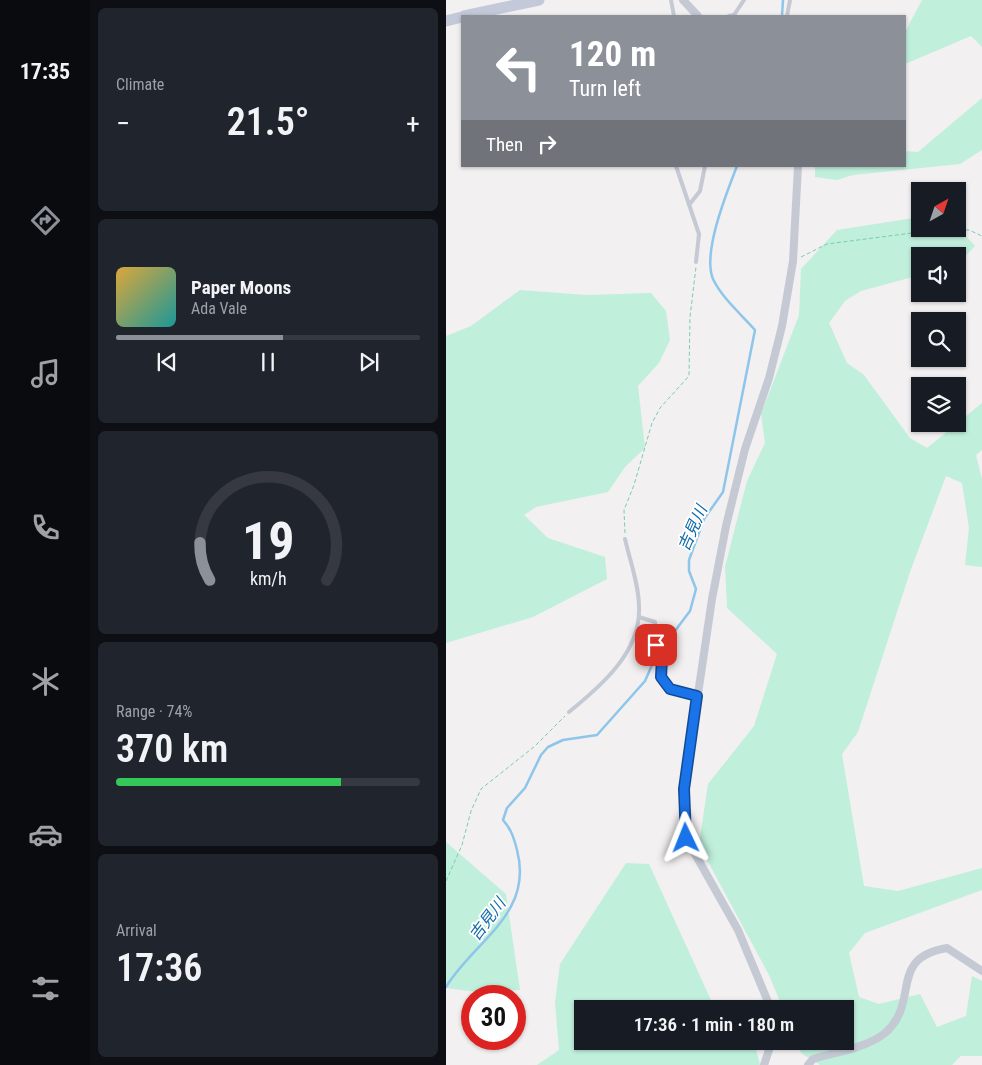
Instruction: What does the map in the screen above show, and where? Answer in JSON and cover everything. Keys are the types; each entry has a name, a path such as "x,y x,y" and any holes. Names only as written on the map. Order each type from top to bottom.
{"main road":[{"path":"468,15 539,0"},
{"path":"446,20 461,16"}],"street":[{"path":"683,0 697,15"},
{"path":"767,1000 738,930 686,838 684,789 712,599 726,526 745,449 768,378 782,326 793,261 798,167"},
{"path":"808,1065 813,1059 861,1044 884,1034 898,1018 904,1007 910,968 923,955 947,948 982,971"},
{"path":"764,1065 769,1050"}],"lane":[{"path":"671,0 674,15"},
{"path":"734,15 744,0"},
{"path":"787,15 790,0"},
{"path":"676,167 698,234 696,262"},
{"path":"689,205 700,191 705,167"},
{"path":"569,712 597,690 628,651 637,634 639,605 625,539"},
{"path":"639,617 655,622 656,645 662,658 661,677 670,689 697,696"}],"path":[{"path":"966,230 982,236"},
{"path":"793,261 826,244 911,233"},
{"path":"625,539 624,510 634,485 652,423 660,408 689,376 690,317 696,262"},
{"path":"446,881 462,845 471,811 481,788 535,746 569,712"}],"green space":[{"path":"922,0 982,0 982,47 971,36 906,64 906,30"},
{"path":"982,98 982,150 960,164 853,175 837,180 815,177 815,167 906,167 906,151 918,152"},
{"path":"911,218 911,238 966,238 966,236 975,246 966,256 966,247 911,247 911,277 861,291 845,301 829,323 847,363 864,375 910,438 927,448 947,432 966,432 966,416 982,403 982,450 976,455 982,479 982,567 965,565 969,528 962,483 946,476 910,572 858,732 842,754 864,886 898,891 982,868 982,890 865,933 849,953 859,997 879,1004 920,994 937,1027 966,1016 972,976 982,981 982,1056 961,1056 952,1065 820,1065 801,1053 800,1050 854,1050 854,1000 779,1000 769,975 699,845 708,784 754,726 777,654 727,608 725,567 747,481 765,443 761,414 799,315 801,269 837,230"},
{"path":"520,290 586,295 651,293 666,311 670,340 659,363 638,386 645,448 625,467 608,492 536,507 524,515 548,538 605,557 607,579 533,617 446,643 446,336 471,326"},
{"path":"446,842 506,894 519,985 461,985 461,990 446,988"},
{"path":"626,863 649,864 711,1000 574,1000 574,1050 756,1050 760,1065 537,1065 559,1050 555,1002 560,964"}],"waterway":[{"name":"吉見川","path":"782,15 783,0"},
{"name":"吉見川","path":"446,987 498,925 509,909 517,892 520,872 517,850 512,834 503,820 507,808 525,788 541,755 548,747 563,740 597,735 645,681 656,656 690,611 696,589 689,571 689,560 704,519 723,492 755,330 721,293 713,279 710,268 717,222 737,167"}],"route":[{"path":"656,645 662,658 661,677 670,689 697,696 684,789 686,838"}]}
